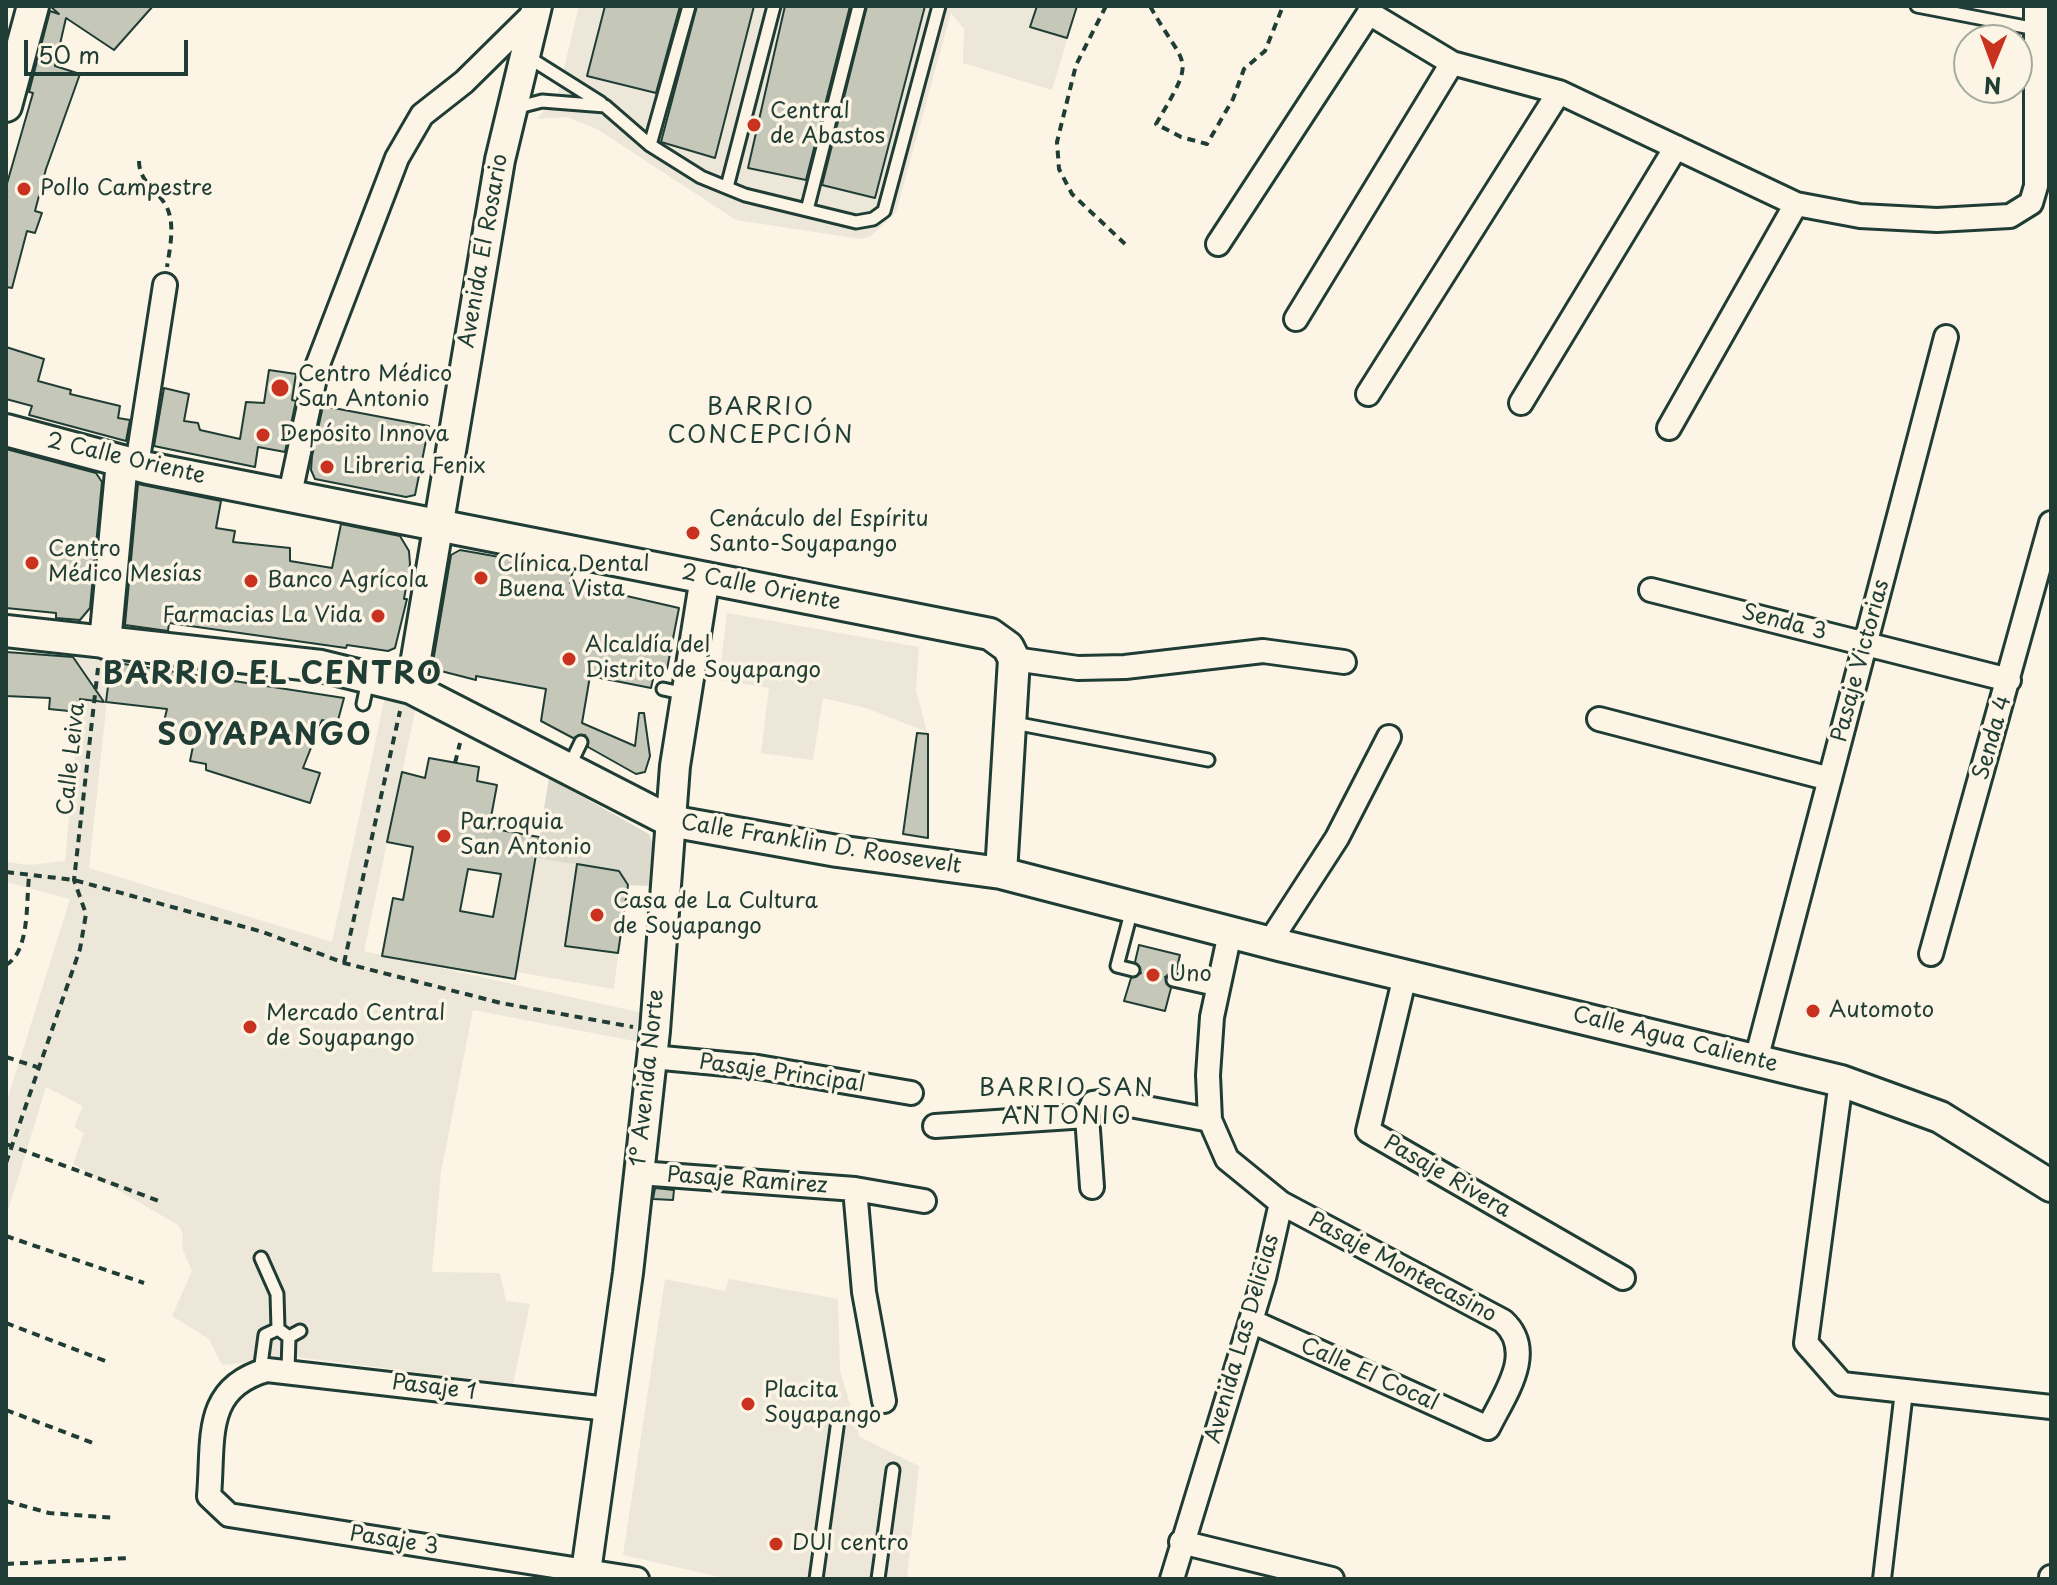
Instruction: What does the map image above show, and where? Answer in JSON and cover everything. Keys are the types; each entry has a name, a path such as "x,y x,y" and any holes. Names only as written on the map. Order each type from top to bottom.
{"main road":[{"path":"6,106 33,6"},
{"name":"2 Calle Oriente","path":"6,430 235,491 290,494 990,634 1008,647 1014,659"},
{"path":"105,643 130,463"},
{"name":"Calle Franklin D. Roosevelt","path":"6,631 321,666 366,690 411,688 466,727 530,758 574,756 670,821 837,851 1001,873 1274,944"},
{"path":"1001,873 1014,659"},
{"name":"Calle Agua Caliente","path":"1274,944 1841,1081 1940,1117 2051,1186"}],"street":[{"path":"290,494 318,364 397,158 422,115 464,82 536,9"},
{"name":"Avenida El Rosario","path":"411,688 502,145 536,9"},
{"path":"1218,244 1370,10 1452,63 1559,92 1796,204 1860,216 1937,220 2010,216 2031,203 2036,186 2044,100 2036,17"},
{"path":"1296,319 1452,63"},
{"path":"1368,394 1559,92"},
{"path":"1521,403 1676,147"},
{"path":"1669,428 1796,204"},
{"path":"130,463 165,285"},
{"name":"Pasaje Victorias","path":"1756,1060 1946,337"},
{"name":"Senda 4","path":"1931,954 2051,523"},
{"name":"1° Avenida Norte","path":"586,1575 654,1044 670,821 675,692 705,577"},
{"name":"Senda 3","path":"1651,590 2009,680"},
{"path":"1014,659 1078,668 1263,651 1344,662"},
{"path":"1599,719 1830,779"},
{"path":"1274,944 1337,838 1389,737"},
{"path":"1230,933 1212,1017 1210,1120 1227,1159 1281,1203"},
{"name":"Pasaje Rivera","path":"1405,976 1368,1131 1623,1278"},
{"name":"Pasaje Principal","path":"654,1044 758,1067 911,1093"},
{"path":"1841,1081 1806,1343 1842,1384 2051,1407"},
{"path":"1092,1187 1087,1116 1093,1103 1109,1101 1210,1120"},
{"path":"935,1126 1087,1116"},
{"name":"Pasaje Ramirez","path":"639,1173 855,1189 924,1201"},
{"name":"Pasaje Ramirez","path":"855,1189 864,1292 884,1401"},
{"name":"Avenida Las Delicias","path":"1172,1579 1251,1321 1281,1203"},
{"name":"Pasaje Montecasino","path":"1281,1203 1510,1328 1517,1342 1517,1367 1488,1428"},
{"name":"Calle El Cocal","path":"1251,1321 1488,1428"},
{"name":"Pasaje 1","path":"260,1372 288,1370 608,1409"},
{"name":"Pasaje 3","path":"260,1372 230,1388 217,1409 209,1496 229,1515 586,1575 637,1579"},
{"path":"1882,1579 1904,1391"},
{"path":"1181,1542 1332,1579"}],"lane":[{"path":"650,145 689,6"},
{"path":"727,187 774,6"},
{"path":"807,210 859,6"},
{"path":"525,56 605,106 650,145 701,177 856,222 873,219 884,211 939,6"},
{"path":"1917,6 2036,17"},
{"path":"512,109 542,101 605,106"},
{"path":"1009,722 1208,760"},
{"path":"1133,907 1117,966 1133,970"},
{"path":"1173,980 1217,990"},
{"path":"261,1258 277,1294 278,1329"},
{"path":"260,1372 265,1335 278,1329 295,1334 288,1370"},
{"path":"816,1579 838,1420"},
{"path":"878,1579 893,1470"}],"path":[{"path":"1106,6 1076,65 1057,142 1059,169 1072,194 1125,244"},
{"path":"1150,6 1184,61 1182,80 1156,124 1181,137 1207,144 1233,99 1244,69 1265,51 1283,6"},
{"path":"139,161 139,169 165,204 171,222 165,285"},
{"name":"Calle Leiva","path":"74,880 100,657 105,643"},
{"path":"344,963 402,700 411,688"},
{"path":"455,763 466,727"},
{"path":"6,872 74,880 263,932 344,963 654,1044"},
{"path":"6,965 14,960 21,947 29,877"},
{"path":"6,1163 9,1145 80,949 86,914 74,880"},
{"path":"6,1057 37,1067"},
{"path":"9,1145 159,1201"},
{"path":"6,1236 144,1283"},
{"path":"6,1323 108,1362"},
{"path":"6,1410 93,1443"},
{"path":"6,1501 64,1515 116,1518"},
{"path":"6,1564 129,1558"}],"shaded area":[{"name":"Central de Abastos","path":"579,6 1077,6 1052,90 963,63 964,29 951,13 896,212 871,236 861,239 736,220 597,129 567,117 537,119 558,93"},
{"path":"727,613 919,647 916,690 927,732 866,708 823,698 813,760 761,753 769,688 719,680"},
{"name":"Mercado Central de Soyapango","path":"73,657 111,662 89,868 332,942 385,697 402,700 416,707 364,951 643,1013 639,1042 473,1010 441,1172 432,1272 500,1273 506,1301 530,1304 513,1384 295,1357 222,1365 209,1339 172,1316 192,1271 182,1248 183,1234 178,1225 73,1164 84,1133 74,1127 83,1106 46,1087 6,1217 6,1104 70,899 6,882 6,862 30,865 65,861 82,670"},
{"path":"549,778 649,834 653,844 649,886 628,885 619,871 536,858"},
{"path":"536,858 577,864 565,946 618,953 614,989 516,972"},
{"name":"Placita Soyapango","path":"665,1279 725,1291 729,1279 838,1299 840,1371 860,1437 919,1466 907,1579 729,1579 623,1555"}],"building":[{"path":"50,6 153,6 114,50 66,18 55,66 80,74 46,169 35,211 42,213 35,233 27,231 12,288 6,287 6,187 33,93 29,92 50,11 59,14"},
{"path":"605,6 680,6 656,93 587,76"},
{"path":"697,6 754,6 715,158 661,142"},
{"path":"785,6 850,6 806,180 748,168"},
{"path":"867,6 925,6 875,198 822,185"},
{"path":"1037,6 1077,6 1067,38 1030,27"},
{"path":"6,347 44,359 38,381 71,390 70,394 120,406 118,418 130,420 126,441 29,415 32,406 6,399"},
{"path":"269,370 296,374 292,400 296,401 285,452 258,447 255,467 154,446 164,388 189,394 184,421 198,423 200,430 240,439 246,402 264,403"},
{"path":"323,406 429,426 415,495 406,497 315,479 311,470 312,456"},
{"path":"6,449 96,473 102,482 90,608 80,620 56,618 56,613 6,608"},
{"path":"138,484 221,501 216,528 235,531 233,542 290,548 290,561 332,568 341,524 400,536 409,551 410,564 404,599 407,599 395,648 388,651 347,645 346,648 169,623 168,631 125,625"},
{"path":"460,550 573,570 570,583 679,608 667,669 656,666 651,688 590,676 582,723 635,746 639,713 644,713 650,756 645,772 636,774 588,747 585,735 573,738 541,721 546,689 476,676 476,680 437,670 433,662 451,555"},
{"path":"6,652 73,657 104,702 80,699 79,712 49,709 50,698 6,696"},
{"path":"111,662 344,698 337,724 322,720 303,768 320,773 310,803 206,770 206,764 190,761 194,741 162,730 167,709 106,702"},
{"path":"917,733 928,734 928,838 903,834"},
{"path":"429,758 479,767 477,781 497,785 489,828 539,837 515,979 382,956 393,898 403,900 413,847 387,842 402,772 425,778","holes":["468,869 501,874 493,917 460,911"]},
{"name":"Casa de La Cultura de Soyapango","path":"577,864 619,871 628,885 618,953 565,946"},
{"name":"Uno","path":"1139,945 1180,955 1176,972 1165,977 1171,988 1165,1011 1124,1001 1131,978 1141,973 1135,962"},
{"path":"655,1188 674,1190 673,1200 653,1199"}],"place":[{"name":"Central de Abastos","path":"754,125"},
{"name":"Pollo Campestre","path":"24,189"},
{"name":"Centro Médico San Antonio","path":"280,388"},
{"name":"Depósito Innova","path":"263,435"},
{"name":"Libreria Fenix","path":"327,467"},
{"name":"Cenáculo del Espíritu Santo-Soyapango","path":"693,533"},
{"name":"Centro Médico Mesías","path":"32,563"},
{"name":"Clínica Dental Buena Vista","path":"481,578"},
{"name":"Banco Agrícola","path":"251,581"},
{"name":"Farmacias La Vida","path":"378,616"},
{"name":"Alcaldía del Distrito de Soyapango","path":"569,659"},
{"name":"Parroquia San Antonio","path":"444,836"},
{"name":"Casa de La Cultura de Soyapango","path":"597,915"},
{"name":"Uno","path":"1153,975"},
{"name":"Automoto","path":"1813,1011"},
{"name":"Mercado Central de Soyapango","path":"250,1027"},
{"name":"Placita Soyapango","path":"748,1404"},
{"name":"DUI centro","path":"776,1544"}],"district":[{"name":"BARRIO CONCEPCIÓN","path":"761,422"},
{"name":"BARRIO EL CENTRO","path":"273,676"},
{"name":"SOYAPANGO","path":"265,737"},
{"name":"BARRIO SAN ANTONIO","path":"1067,1103"}]}
